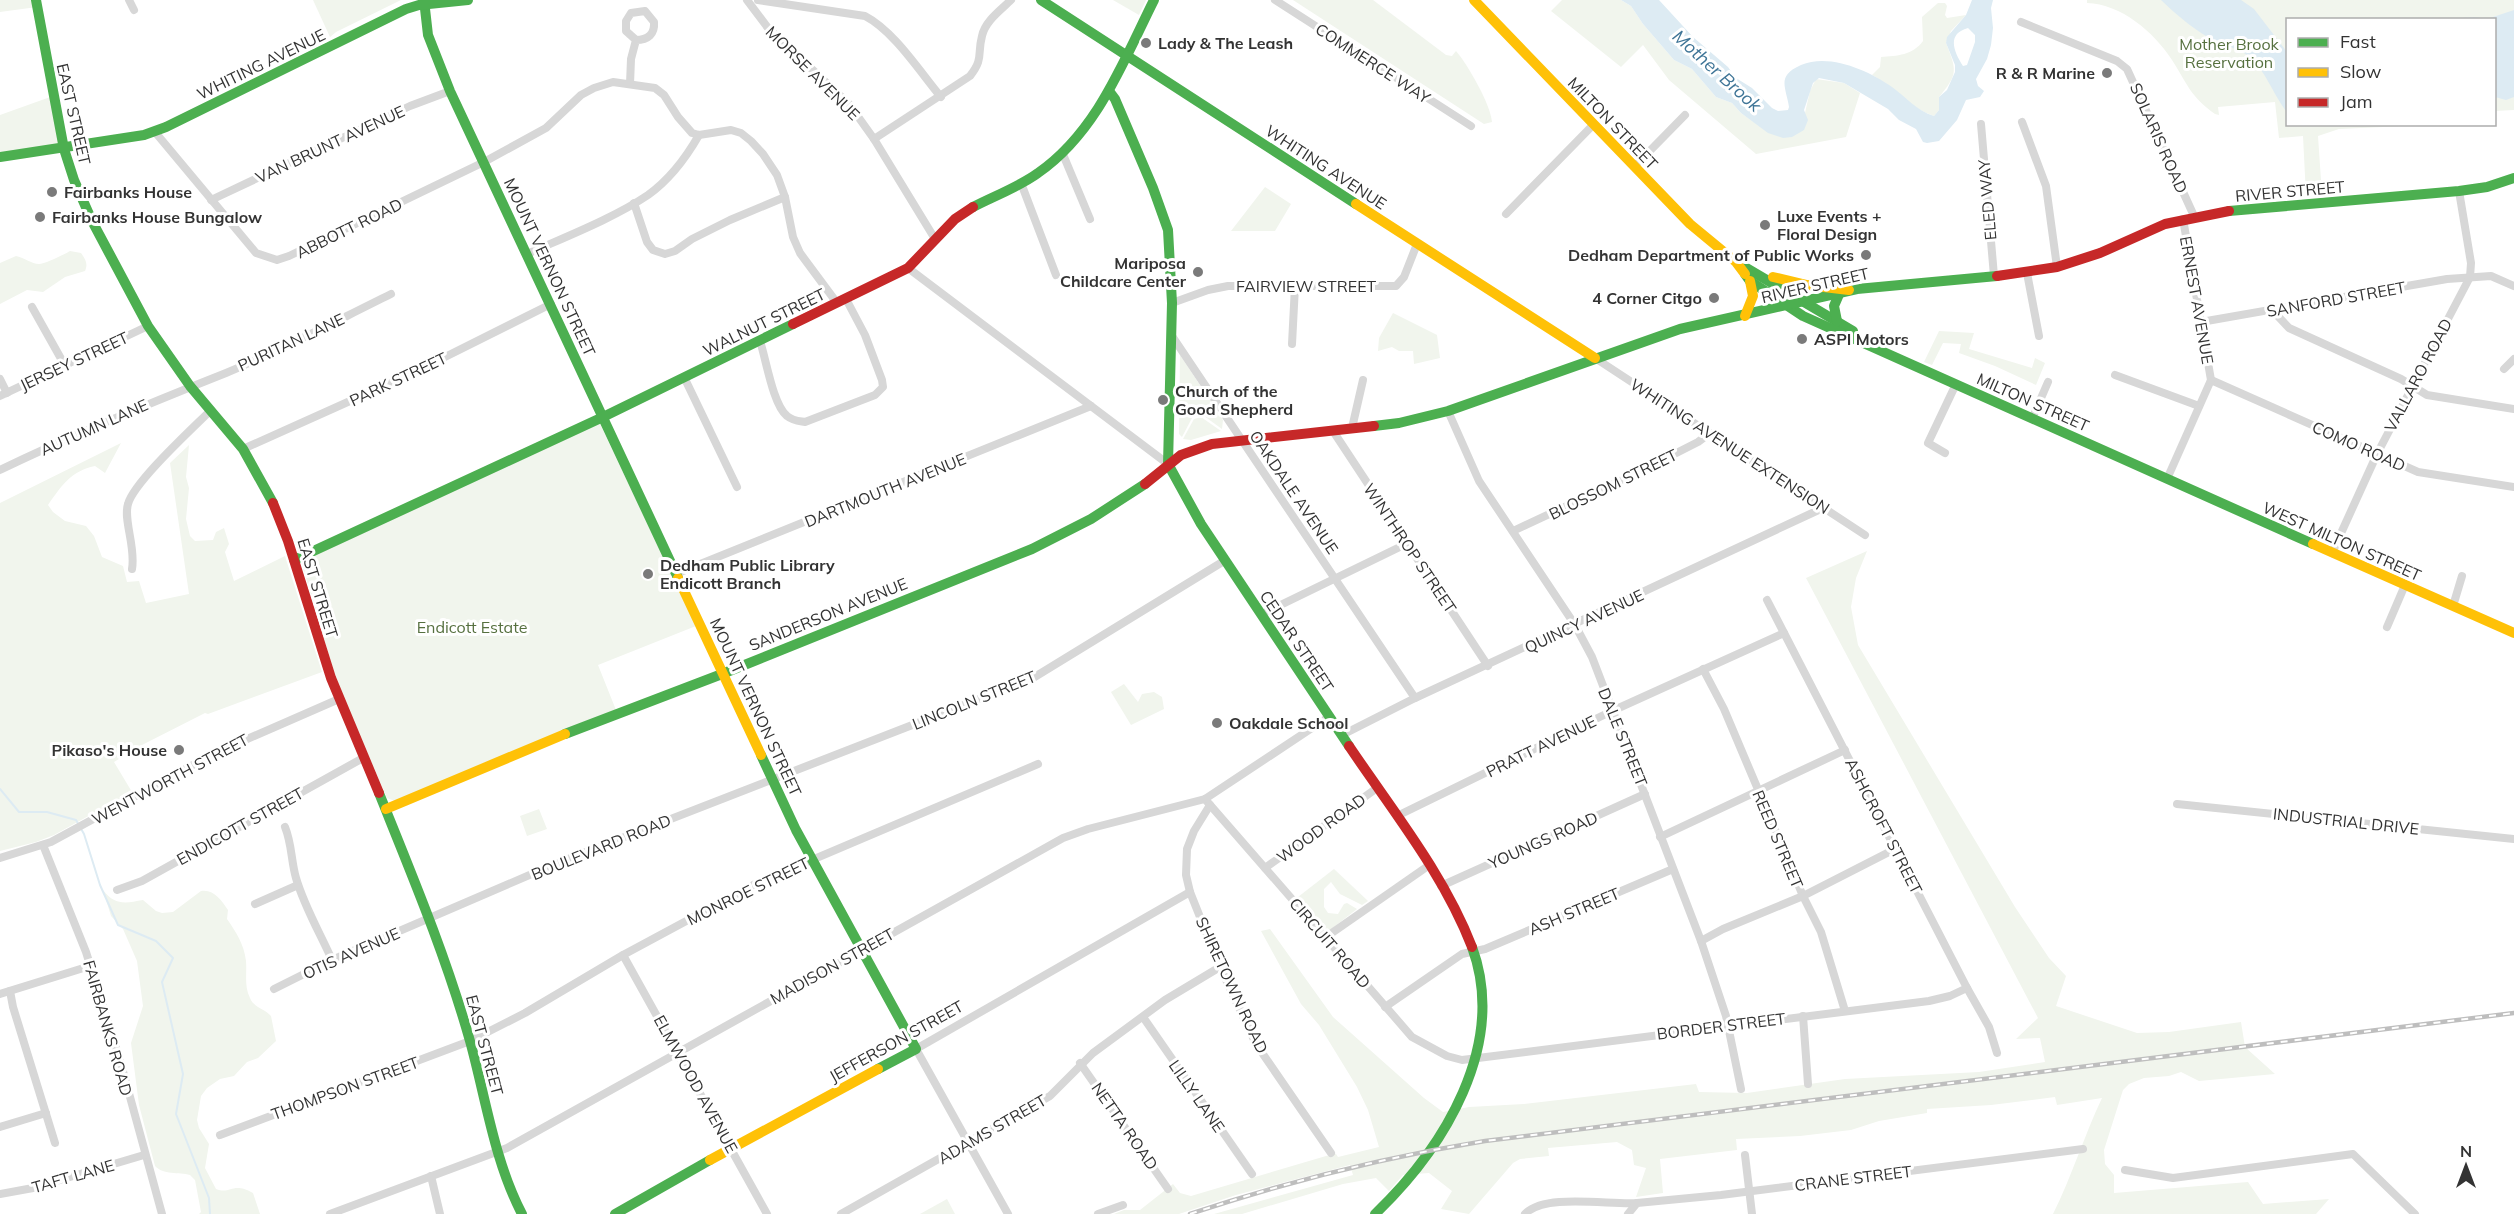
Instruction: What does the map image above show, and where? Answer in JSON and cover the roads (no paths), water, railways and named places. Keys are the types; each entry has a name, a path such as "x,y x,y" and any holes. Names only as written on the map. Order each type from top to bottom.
{"street":[{"name":"EAST STREET","path":"36,0 64,149 74,180 92,221 148,326 190,386 243,449 268,494 294,560 339,699 430,918 470,1041 505,1179 522,1214"},
{"path":"129,0 134,10"},
{"name":"WHITING AVENUE","path":"0,157 125,140 155,132 406,9 424,2 468,0"},
{"name":"MORSE AVENUE","path":"747,0 768,28 849,104 874,138 935,239"},
{"path":"758,0 865,16 886,30 941,97"},
{"path":"874,138 941,97 970,76 978,66 982,35 993,17 1011,0"},
{"name":"WHITING AVENUE","path":"1041,0 1595,358"},
{"name":"WALNUT STREET","path":"294,560 603,417 908,268 955,219 973,207 1021,183 1062,152 1094,117 1109,92 1154,0"},
{"name":"COMMERCE WAY","path":"1275,0 1471,126"},
{"name":"MILTON STREET","path":"1474,0 1690,224 1786,306 1803,316 2163,477"},
{"name":"MOUNT VERNON STREET","path":"424,2 428,35 450,91 811,860 1008,1214"},
{"name":"SOLARIS ROAD","path":"2020,22 2117,62 2127,69 2188,218"},
{"path":"630,84 631,59 636,40"},
{"name":"ABBOTT ROAD","path":"155,132 256,253 277,260 290,256 484,162 546,128 581,95 613,82 655,88 664,95 692,133 699,135"},
{"name":"VAN BRUNT AVENUE","path":"211,200 410,106 450,91"},
{"path":"1109,92 1115,99 1153,188 1168,230 1172,303 1168,464"},
{"path":"1634,167 1685,115"},
{"path":"2022,122 2045,179 2057,267"},
{"name":"ELED WAY","path":"1980,124 1994,276"},
{"path":"1506,214 1593,125"},
{"path":"527,254 650,194 689,153 699,135 720,130 741,133 768,161 777,175 785,197 796,245 842,301 865,335 883,387 875,395 805,422 794,420 782,411 760,341"},
{"path":"1062,152 1090,219"},
{"name":"RIVER STREET","path":"1168,464 1189,452 1239,439 1399,423 1448,411 1680,329 1745,316 1844,291 2027,273 2057,267 2086,258 2156,227 2188,218 2240,210 2459,191 2487,187 2514,178"},
{"path":"1021,183 1056,275"},
{"path":"2459,191 2471,262 2470,276"},
{"path":"634,203 647,242 653,250 665,254 675,251 692,238 785,197"},
{"name":"ERNEST AVENUE","path":"2163,477 2211,380 2188,218"},
{"name":"FAIRVIEW STREET","path":"1172,303 1222,287 1396,286 1404,276 1417,244"},
{"name":"CEDAR STREET","path":"908,268 1168,464 1181,491 1224,561 1397,816 1458,914 1474,950 1481,980 1482,1005 1474,1058 1457,1104 1433,1146 1400,1190 1375,1214"},
{"path":"2027,273 2039,336"},
{"path":"1745,316 1753,296 1752,276 1844,291 1834,306 1837,321"},
{"name":"MILTON STREET","path":"1752,276 1803,301 1895,356"},
{"name":"SANFORD STREET","path":"2201,322 2470,276 2491,276 2514,286"},
{"name":"VALLARO ROAD","path":"2332,553 2377,454 2470,276"},
{"path":"1292,344 1295,286"},
{"name":"PURITAN LANE","path":"190,386 237,368 391,294"},
{"name":"PARK STREET","path":"243,449 419,370 551,304"},
{"path":"33,307 64,364"},
{"path":"2273,311 2289,328 2433,397 2514,409"},
{"name":"JERSEY STREET","path":"3,394 148,326"},
{"name":"OAKDALE AVENUE","path":"1172,336 1414,698"},
{"name":"WHITING AVENUE EXTENSION","path":"1595,358 1865,535"},
{"path":"2504,369 2514,359"},
{"path":"2115,375 2199,406"},
{"path":"684,377 737,488"},
{"path":"0,379 3,394"},
{"path":"1352,428 1363,380"},
{"name":"COMO ROAD","path":"2211,380 2425,475 2514,487"},
{"path":"2032,419 2048,382"},
{"path":"1945,453 1928,443 1956,384"},
{"name":"AUTUMN LANE","path":"0,470 43,449 190,386"},
{"name":"DARTMOUTH AVENUE","path":"678,573 1091,406"},
{"path":"132,569 134,549 127,515 128,504 146,477 211,410"},
{"name":"DALE STREET","path":"1448,411 1479,481 1575,625 1592,657 1701,941 1728,1026 1741,1089"},
{"name":"WINTHROP STREET","path":"1332,431 1488,666"},
{"name":"BLOSSOM STREET","path":"1513,531 1635,474 1698,442 1710,433"},
{"name":"SANDERSON AVENUE","path":"386,809 592,723 722,674 1049,541 1148,483 1168,464"},
{"name":"WEST MILTON STREET","path":"2163,477 2514,633"},
{"name":"QUINCY AVENUE","path":"1342,735 1414,698 1488,666 1825,507"},
{"path":"1262,614 1406,544"},
{"name":"LINCOLN STREET","path":"774,780 1034,678 1224,561"},
{"path":"2453,606 2462,576"},
{"path":"2387,627 2405,585"},
{"name":"ASHCROFT STREET","path":"1767,600 1989,1027 1997,1053"},
{"name":"PRATT AVENUE","path":"1397,816 1612,711 1784,633"},
{"name":"REED STREET","path":"1703,669 1724,709 1803,896 1821,932 1845,1011"},
{"name":"WENTWORTH STREET","path":"0,858 43,845 213,753 339,699"},
{"name":"MADISON STREET","path":"330,1214 497,1152 1063,838 1088,829 1207,802 1330,716"},
{"path":"1660,837 1845,750"},
{"name":"ENDICOTT STREET","path":"117,890 142,880 363,758"},
{"name":"MONROE STREET","path":"470,1041 755,884 1038,764"},
{"name":"BOULEVARD ROAD","path":"430,918 555,864 774,780"},
{"name":"WOOD ROAD","path":"1265,868 1377,788"},
{"name":"YOUNGS ROAD","path":"1441,886 1645,794"},
{"name":"CIRCUIT ROAD","path":"1207,802 1386,1007 1422,1044 1447,1056 1462,1060 1474,1058"},
{"name":"SHIRETOWN ROAD","path":"1207,802 1187,849 1186,875 1190,892 1220,967 1256,1044 1331,1153"},
{"name":"INDUSTRIAL DRIVE","path":"2177,804 2514,839"},
{"path":"285,827 298,885 332,960"},
{"name":"FAIRBANKS ROAD","path":"43,845 90,966 121,1064 144,1155 162,1214"},
{"path":"1701,941 1803,896 1895,849"},
{"path":"1326,937 1428,866"},
{"name":"ASH STREET","path":"1386,1007 1454,959 1474,950 1485,949 1673,869"},
{"path":"255,904 298,885"},
{"name":"JEFFERSON STREET","path":"615,1214 810,1104 916,1049 1190,892"},
{"name":"OTIS AVENUE","path":"274,989 332,960 430,918"},
{"name":"ELMWOOD AVENUE","path":"623,955 767,1214"},
{"path":"0,994 90,966"},
{"name":"ADAMS STREET","path":"841,1214 1050,1096 1080,1063 1164,1000 1220,967"},
{"name":"BORDER STREET","path":"1474,1058 1531,1049 1929,1001 1950,996 1967,988"},
{"path":"10,991 55,1143"},
{"path":"1803,1016 1809,1084"},
{"name":"LILLY LANE","path":"1143,1017 1252,1174"},
{"name":"THOMPSON STREET","path":"220,1135 470,1041"},
{"name":"NETTA ROAD","path":"1080,1063 1168,1189"},
{"path":"0,1127 46,1113"},
{"name":"CRANE STREET","path":"1526,1214 1531,1208 1556,1202 1637,1203 2083,1149"},
{"path":"2125,1170 2173,1178 2353,1154 2415,1214"},
{"name":"TAFT LANE","path":"0,1194 33,1188 144,1155"},
{"path":"1745,1155 1752,1214"},
{"path":"431,1176 440,1214"},
{"path":"1628,1214 1637,1203"},
{"path":"1098,1214 1123,1206"}],"water":[{"name":"Mother Brook","path":"1621,0 1659,0 1693,37 1728,67 1736,78 1752,88 1778,111 1788,110 1789,107 1784,83 1788,73 1801,65 1824,61 1848,65 1872,75 1892,87 1917,107 1934,116 1939,110 1939,97 1947,90 1955,72 1955,65 1946,43 1947,37 1966,15 1972,0 1993,0 1991,45 1987,59 1976,79 1978,86 1984,91 1980,97 1966,100 1957,120 1939,141 1927,143 1923,142 1916,129 1899,120 1888,109 1844,83 1819,78 1813,83 1804,110 1808,120 1804,130 1792,137 1783,138 1768,133 1741,113 1732,103 1716,97 1692,69 1674,60 1643,24 1631,6","holes":["1968,28 1975,35 1975,42 1967,65 1963,66 1957,55 1954,39 1957,34"]},
{"path":"2161,0 2241,0 2254,9 2286,51 2286,111 2254,61 2240,51 2217,42 2181,18"},
{"path":"2514,10 2514,97 2506,100 2496,97 2496,18 2490,18"}],"waterway":[{"path":"0,789 19,812 47,812 76,820 84,834 100,885 118,925 156,941 173,958 162,982 183,1074 176,1114 209,1198 210,1214"}],"railway":[{"path":"1190,1214 1263,1191 1336,1172 1485,1141 2514,1013"}],"place":[{"name":"Lady & The Leash","path":"1146,43"},
{"name":"R & R Marine","path":"2107,73"},
{"name":"Fairbanks House","path":"52,192"},
{"name":"Fairbanks House Bungalow","path":"40,217"},
{"name":"Luxe Events + Floral Design","path":"1765,225"},
{"name":"Dedham Department of Public Works","path":"1866,255"},
{"name":"Mariposa Childcare Center","path":"1198,272"},
{"name":"4 Corner Citgo","path":"1714,298"},
{"name":"ASPI Motors","path":"1802,339"},
{"name":"Church of the Good Shepherd","path":"1163,400"},
{"name":"Dedham Public Library Endicott Branch","path":"648,574"},
{"name":"Oakdale School","path":"1217,723"},
{"name":"Pikaso's House","path":"179,750"}],"park label":[{"name":"Mother Brook Reservation","path":"2229,53"},
{"name":"Endicott Estate","path":"472,627"}]}
